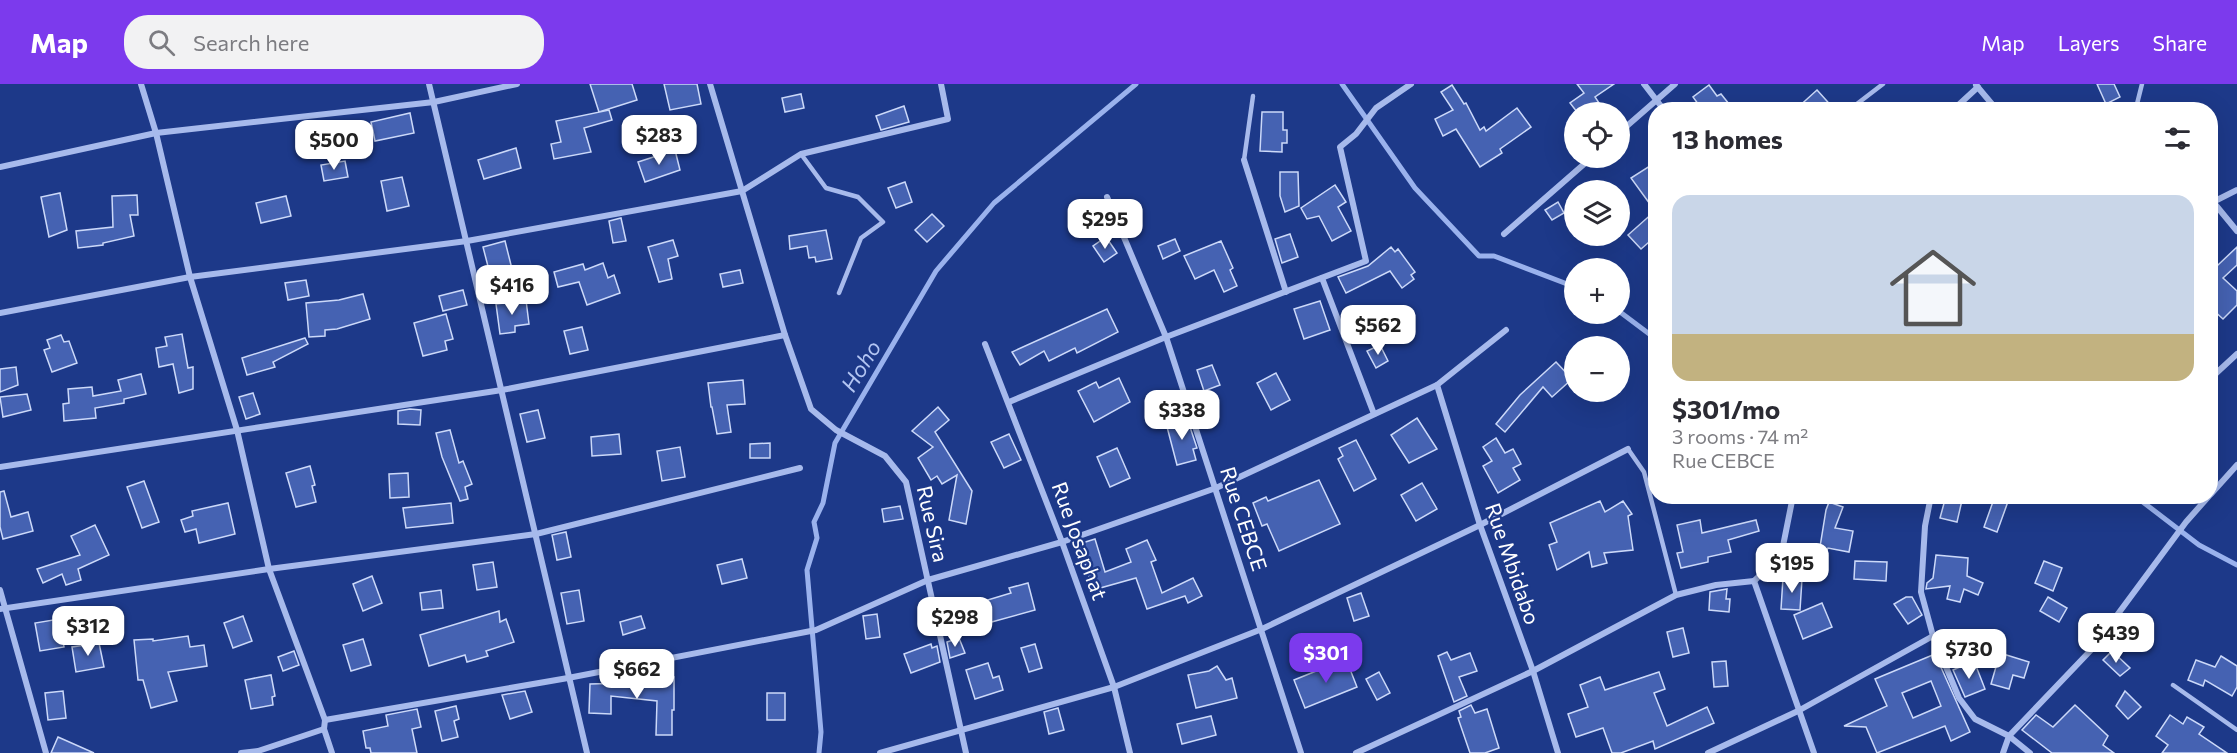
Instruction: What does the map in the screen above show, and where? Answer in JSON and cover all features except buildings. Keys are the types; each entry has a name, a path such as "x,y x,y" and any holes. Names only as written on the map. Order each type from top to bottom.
{"street":[{"path":"141,84 156,133 190,277 237,430 269,569 325,720 324,729 332,753"},
{"path":"429,84 587,753"},
{"path":"0,167 156,133 434,102 517,84"},
{"name":"Rue Sira","path":"710,84 785,335 811,409 836,430 885,456 906,482 959,730 966,753"},
{"path":"0,313 190,277 467,241 742,191 801,154 948,119 941,84"},
{"path":"1009,402 1166,337 1366,261 1340,147 1356,134 1376,108 1411,84"},
{"path":"1644,84 1656,100"},
{"path":"1654,102 1675,84"},
{"path":"1961,102 1977,86 1990,102"},
{"path":"1630,123 1648,107"},
{"path":"1244,160 1286,292"},
{"path":"1504,234 1580,168"},
{"path":"2218,200 2237,190"},
{"name":"Rue CEBCE","path":"1107,197 1166,337 1301,753"},
{"path":"2218,210 2237,231"},
{"path":"1322,279 1374,414"},
{"path":"325,720 568,678 816,630 928,580 1062,542 1216,488 1437,385 1506,330"},
{"path":"0,467 502,390 785,335"},
{"name":"Rue Josaphat","path":"985,344 1062,542 1114,687 1130,753"},
{"path":"2218,372 2237,354"},
{"name":"Rue Mbidabo","path":"1437,385 1480,525 1533,671 1558,753"},
{"path":"880,753 1114,687 1262,629 1480,525 1628,449"},
{"path":"2218,486 2237,465"},
{"path":"3,608 269,569 536,534 800,468"},
{"path":"1356,753 1533,671 1676,595 1716,585 1754,581 1781,556 1791,504"},
{"path":"1929,504 1924,526 1920,592 1934,636 1959,698 1976,719 2008,736 2030,753"},
{"path":"2003,753 2008,736 2092,649 2186,522 2202,504"},
{"path":"1754,581 1814,753"},
{"path":"0,590 3,608 46,753"},
{"path":"1708,753 1798,711 1934,636"},
{"path":"241,753 258,751 324,729"}],"lane":[{"path":"1859,102 1883,84"},
{"path":"2138,102 2142,84"},
{"path":"1244,160 1253,96"},
{"path":"801,154 826,188 858,197 883,222 861,238 840,293"},
{"path":"1628,449 1644,472 1648,487"},
{"path":"1652,504 1676,595"},
{"path":"2174,685 2237,730"}],"waterway":[{"name":"Hoho","path":"819,753 821,732 807,570 817,538 814,522 823,503 835,443 936,271 994,203 1136,84"},
{"path":"1342,84 1415,188 1479,256 1494,256 1564,283"},
{"path":"1630,320 1648,333"},
{"path":"2145,504 2199,545 2237,565"}]}
